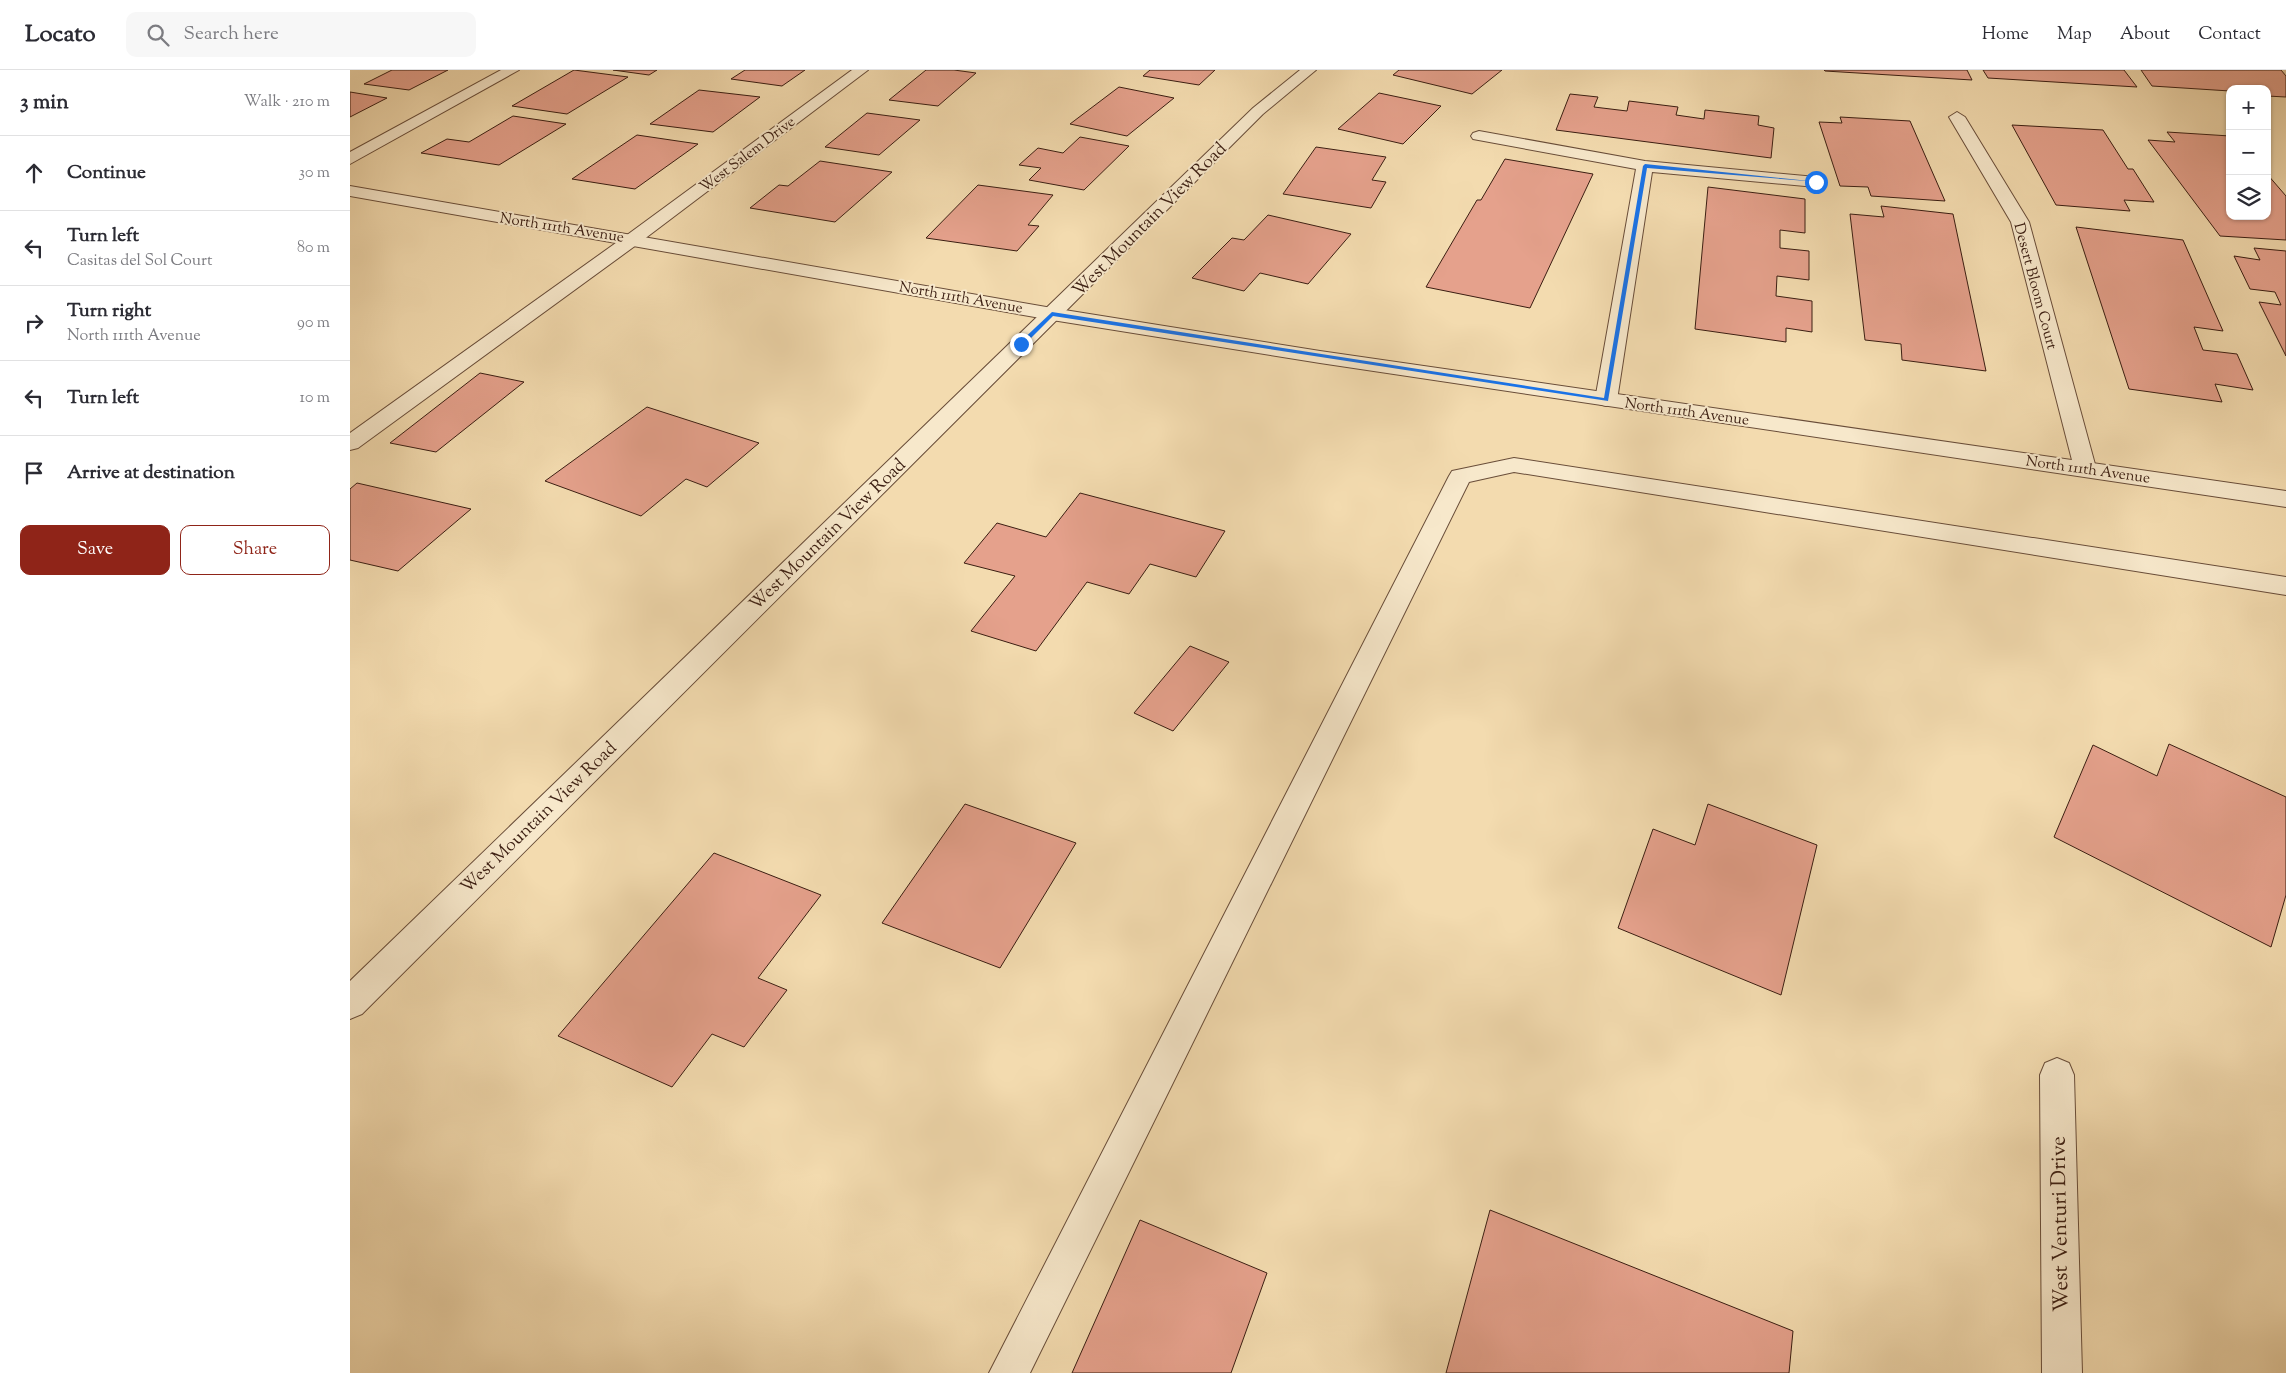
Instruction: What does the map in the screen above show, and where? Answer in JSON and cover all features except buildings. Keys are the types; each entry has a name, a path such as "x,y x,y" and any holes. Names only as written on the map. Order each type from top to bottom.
{"street":[{"path":"350,159 512,70"},
{"name":"West Salem Drive","path":"350,443 633,239 861,70"},
{"name":"West Mountain View Road","path":"350,1003 1258,111 1309,70"},
{"name":"Desert Bloom Court","path":"1957,117 2020,222 2085,468"},
{"path":"1479,136 1645,166 1816,182"},
{"path":"1606,400 1645,166"},
{"name":"North 111th Avenue","path":"350,191 633,239 1052,314 1606,400 2085,468 2286,499"},
{"path":"1009,1373 1460,476 1514,465 2286,586"},
{"name":"West Venturi Drive","path":"2057,1075 2062,1373"}],"route":[{"path":"1021,344 1052,314 1606,400 1645,166 1816,182"}]}
